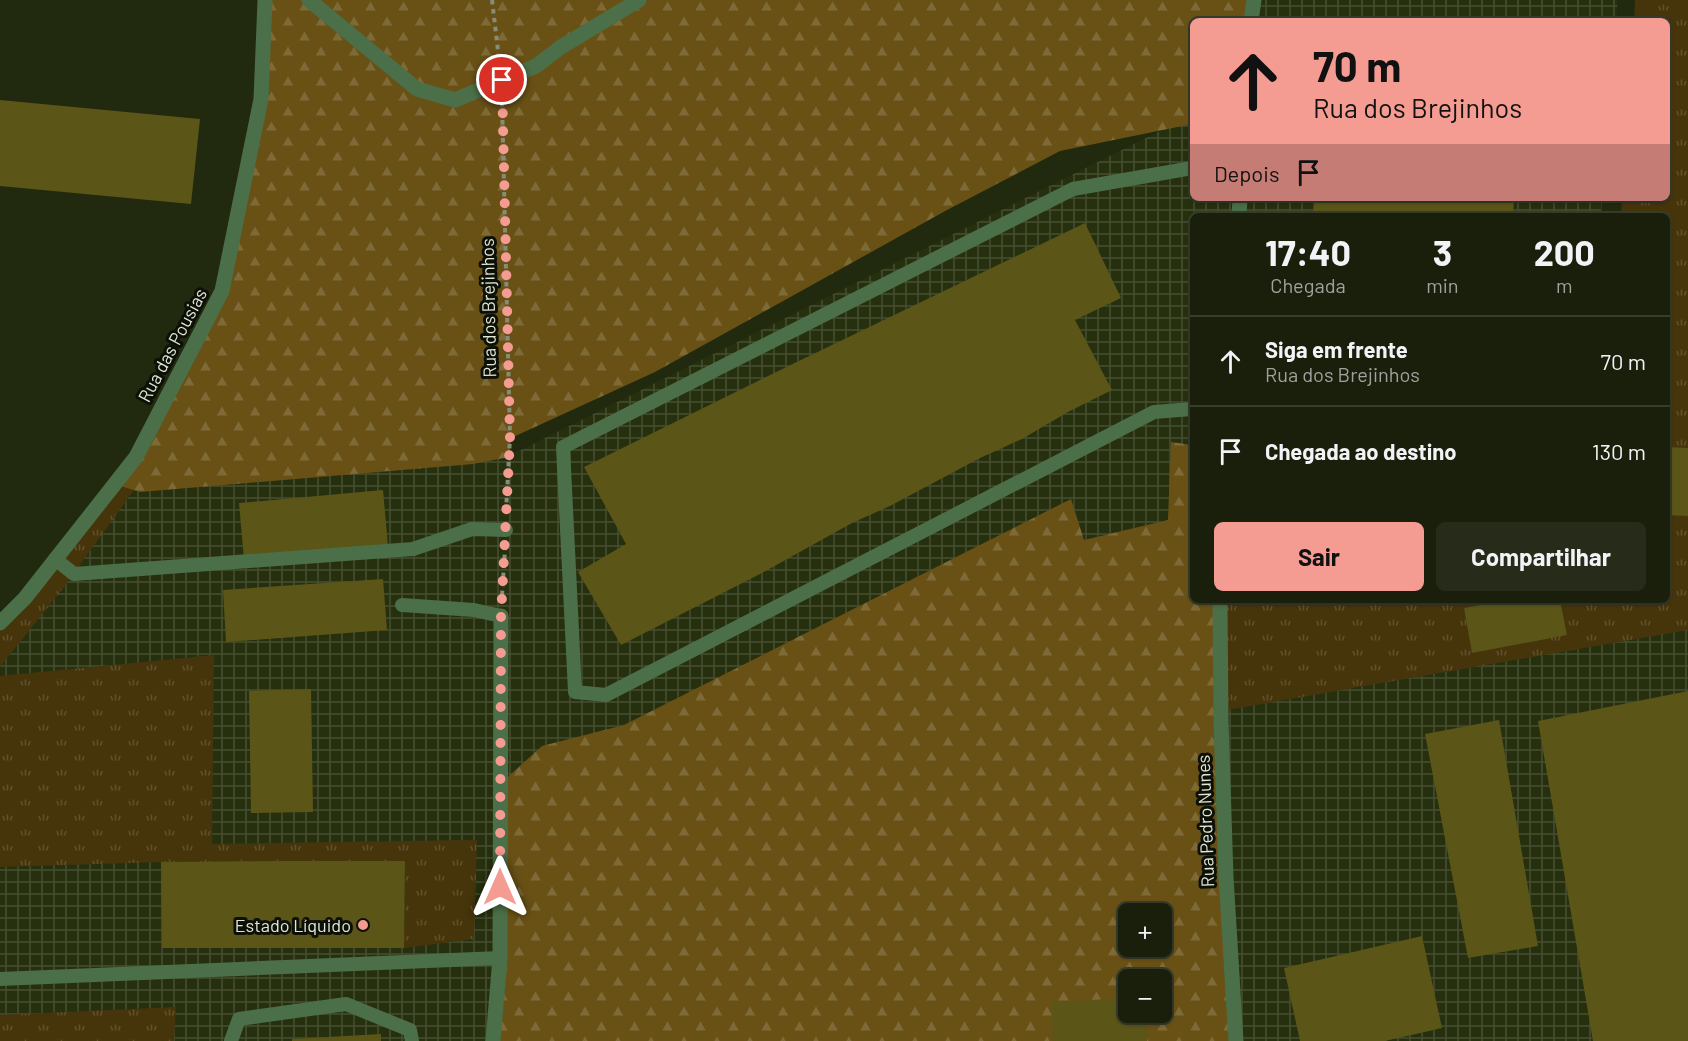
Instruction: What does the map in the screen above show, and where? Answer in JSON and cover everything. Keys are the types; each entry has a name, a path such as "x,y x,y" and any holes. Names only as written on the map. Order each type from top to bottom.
{"street":[{"name":"Rua das Pousias","path":"0,623 25,598 136,457 222,291 261,99 265,0"},
{"path":"309,0 417,89 455,100 536,66 561,47 639,0"},
{"path":"1251,18 1254,0"},
{"name":"Rua Pedro Nunes","path":"1220,603 1226,877 1236,1041"},
{"path":"493,1041 500,958 501,616"}],"lane":[{"path":"1190,168 1073,189 563,447 575,692 606,695 1154,412 1190,409"},
{"path":"55,559 74,574 413,549 472,529 506,530"},
{"path":"402,605 474,610 501,616"},
{"path":"0,979 500,958"},
{"path":"231,1041 239,1019 346,1004 410,1030 412,1041"}],"path":[{"name":"Rua dos Brejinhos","path":"492,0 502,80 510,438 501,616"}],"shaded area":[{"path":"1236,0 1618,0 1616,18 1234,18"},
{"path":"1190,116 1190,201 1602,201 1601,213 1190,213 1190,603 1670,603 1670,551 1688,328 1688,1041 0,1041 0,630 130,467 509,456"}],"green space":[{"path":"265,0 1254,0 1251,18 1190,18 1190,124 1060,151 947,210 655,372 511,438 509,457 473,464 140,492 114,484 222,291 261,99"},
{"path":"1635,0 1688,0 1688,630 1221,711 1220,603 1670,603 1670,213 1621,213 1622,201 1670,201 1670,18 1634,18"},
{"path":"1171,442 1190,445 1190,603 1220,603 1236,1041 493,1041 500,784 542,746 624,725 1071,499 1084,540 1168,520"},
{"path":"114,484 134,490 64,587 0,667 0,623"},
{"path":"214,655 212,844 477,840 474,939 404,948 405,862 161,862 0,867 0,676"},
{"path":"176,1007 174,1041 0,1041 0,1015"}],"building":[{"path":"0,100 200,119 191,204 0,186"},
{"path":"1315,201 1514,201 1513,213 1313,213"},
{"path":"1085,223 1121,298 1075,320 1112,390 1022,439 852,523 760,574 621,645 578,572 626,544 584,467"},
{"path":"1670,447 1688,448 1688,516 1670,515"},
{"path":"383,490 388,546 244,560 239,503"},
{"path":"383,579 387,630 226,642 223,590"},
{"path":"1491,603 1561,603 1567,635 1472,653 1464,608"},
{"path":"311,689 313,812 251,813 249,691"},
{"path":"1688,691 1688,1041 1593,1041 1538,721"},
{"path":"1499,720 1538,946 1468,958 1425,734"},
{"path":"405,861 404,948 162,948 161,862"},
{"path":"1422,936 1442,1028 1385,1041 1300,1041 1284,968"},
{"path":"1118,999 1118,1023 1146,1023 1147,1041 1053,1041 1051,1002"},
{"path":"381,1034 381,1041 292,1041 292,1039"}],"place":[{"name":"Estado Líquido","path":"363,925"}],"route":[{"path":"500,887 501,616 510,438 502,80"}]}
